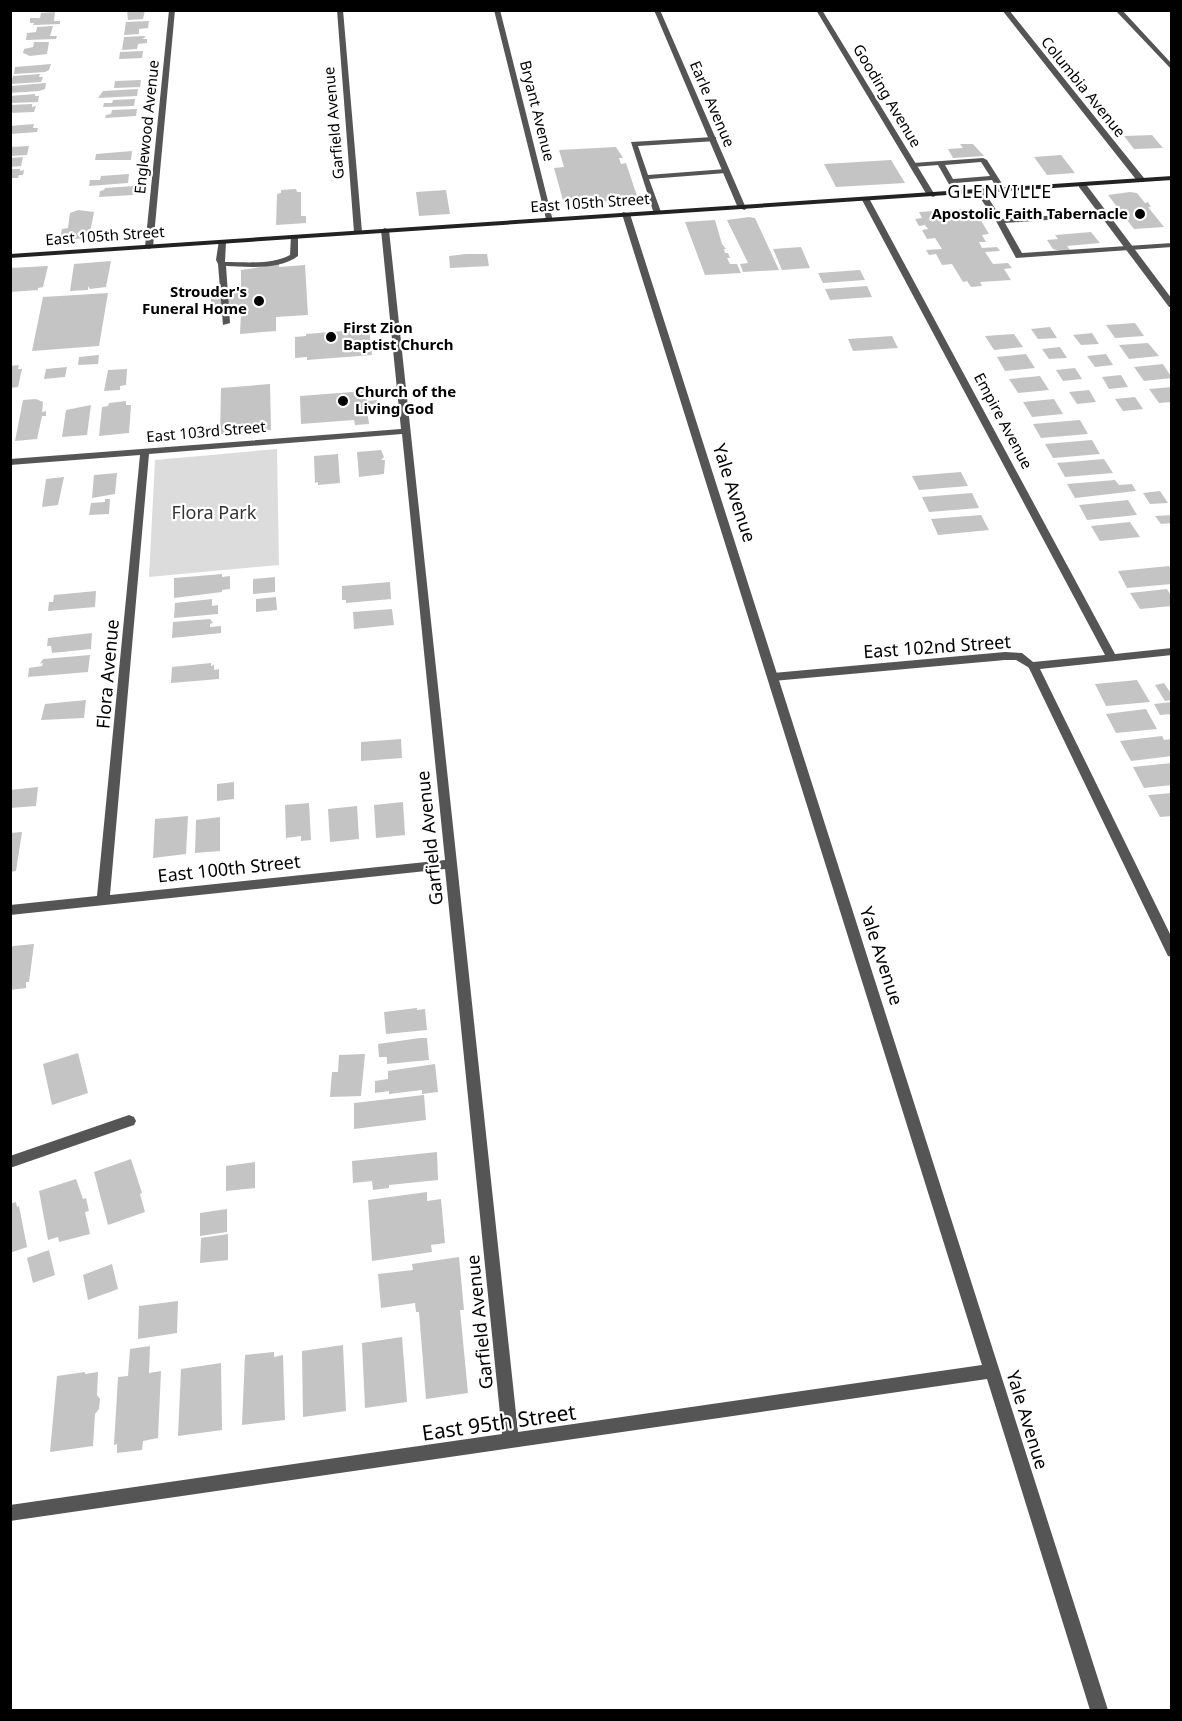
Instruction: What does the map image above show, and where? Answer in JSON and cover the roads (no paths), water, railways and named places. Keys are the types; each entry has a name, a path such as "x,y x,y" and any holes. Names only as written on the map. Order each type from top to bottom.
{"main road":[{"name":"East 105th Street","path":"10,256 1172,178"}],"street":[{"name":"Englewood Avenue","path":"149,247 172,10"},
{"name":"Garfield Avenue","path":"340,10 358,232"},
{"name":"Bryant Avenue","path":"497,10 550,219"},
{"name":"Earle Avenue","path":"657,10 742,208"},
{"name":"Gooding Avenue","path":"819,10 931,195"},
{"name":"Columbia Avenue","path":"1005,10 1141,180"},
{"path":"1118,10 1172,68"},
{"path":"657,212 634,144 713,140"},
{"path":"913,165 983,160 1002,190"},
{"path":"940,163 958,193"},
{"path":"974,171 989,170"},
{"path":"645,177 726,171"},
{"path":"946,172 958,172"},
{"path":"951,181 994,178"},
{"path":"1082,185 1172,305"},
{"path":"980,192 1000,221 1019,256 1172,245"},
{"name":"Empire Avenue","path":"866,200 1112,657"},
{"name":"Yale Avenue","path":"626,214 1099,1710"},
{"path":"1000,221 1104,214"},
{"name":"Garfield Avenue","path":"385,230 511,1442"},
{"path":"222,264 289,260 294,256 294,237"},
{"path":"222,242 220,260 226,323"},
{"name":"East 103rd Street","path":"10,462 405,431"},
{"name":"Flora Avenue","path":"103,900 145,452"},
{"name":"East 102nd Street","path":"773,677 1005,656 1018,656 1033,666 1172,651"},
{"path":"1033,666 1172,952"},
{"name":"East 100th Street","path":"10,910 451,864"},
{"path":"10,1162 129,1121"},
{"name":"East 95th Street","path":"10,1513 993,1371"}],"place":[{"name":"Apostolic Faith Tabernacle","path":"1140,214"},
{"name":"Strouder's Funeral Home","path":"259,301"},
{"name":"First Zion Baptist Church","path":"331,337"},
{"name":"Church of the Living God","path":"343,401"}],"district":[{"name":"GLENVILLE","path":"1000,192"}],"park label":[{"name":"Flora Park","path":"214,513"}]}
